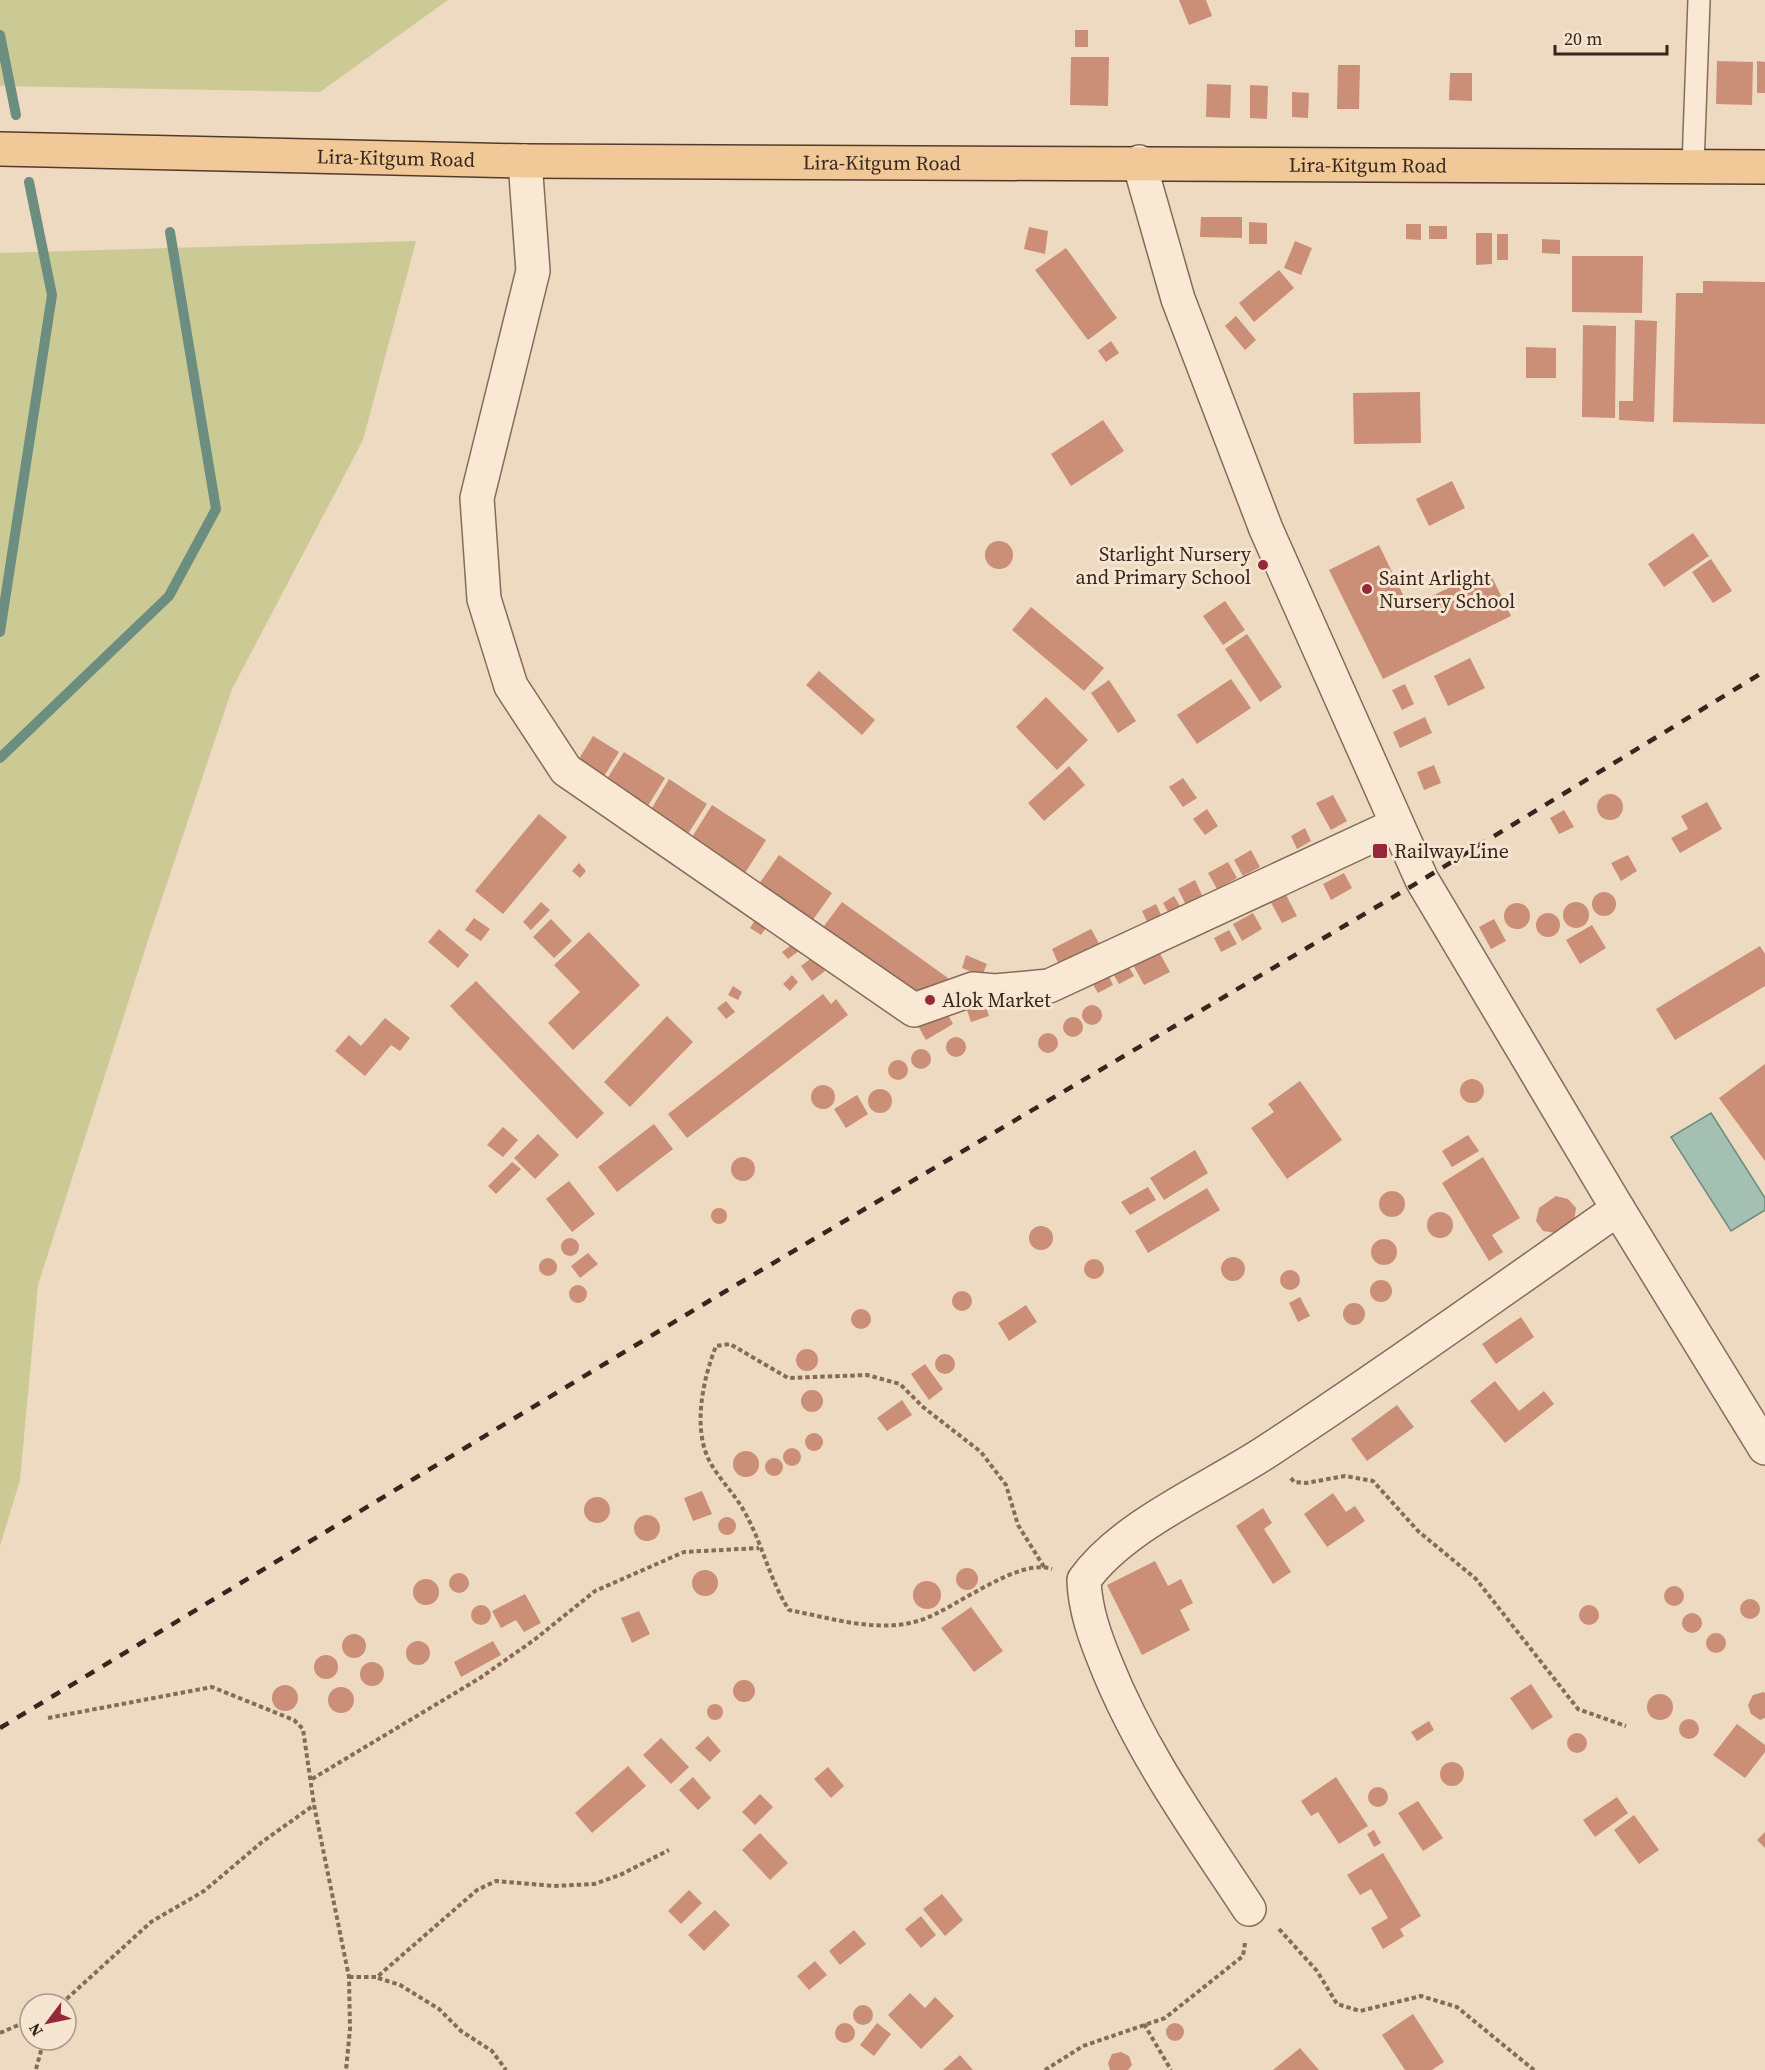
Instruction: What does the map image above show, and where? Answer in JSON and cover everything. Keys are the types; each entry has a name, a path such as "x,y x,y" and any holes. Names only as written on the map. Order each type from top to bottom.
{"main road":[{"name":"Lira-Kitgum Road","path":"0,149 525,161 1139,162 1765,167"}],"street":[{"path":"525,161 533,272 477,498 484,599 511,686 566,770 914,1010 973,989 995,991 1049,986 1396,825"},
{"path":"1139,162 1178,299 1266,529 1422,880 1618,1209 1765,1448"},
{"path":"1249,1909 1143,1747 1095,1636 1084,1599 1083,1580 1099,1560 1147,1525 1267,1452 1432,1341 1618,1209"}],"lane":[{"path":"1693,166 1699,0"}],"path":[{"path":"1044,1567 1018,1525 1006,1485 981,1452 923,1407 900,1384 867,1375 788,1378 730,1344 716,1346 710,1362 699,1414 708,1460 744,1511 778,1594 789,1610 877,1626 921,1620 1011,1574 1044,1567 1083,1580"},
{"path":"1267,1452 1294,1482 1306,1483 1345,1476 1373,1481 1418,1531 1476,1580 1578,1709 1626,1726"},
{"path":"312,1779 480,1678 534,1640 595,1591 684,1552 759,1548"},
{"path":"48,1718 212,1687 294,1720 303,1729 314,1805 349,1977 350,2029 346,2070"},
{"path":"74,1992 151,1922 204,1891 262,1842 314,1805"},
{"path":"377,1977 477,1890 496,1881 554,1886 594,1884 620,1875 669,1850"},
{"path":"1045,2070 1083,2046 1165,2018 1244,1956 1249,1909 1286,1934 1317,1971 1337,2004 1360,2012 1421,1996 1457,2007 1534,2070"},
{"path":"349,1977 377,1977 421,1996 440,2009 461,2031 492,2051 506,2070"},
{"path":"0,2033 18,2025"},
{"path":"1144,2025 1171,2070"},
{"path":"36,2069 41,2052"}],"shaded area":[{"path":"0,0 448,0 320,92 0,86"},
{"path":"416,241 363,440 232,689 149,937 38,1285 20,1480 0,1546 0,253"},
{"path":"1711,1113 1765,1198 1765,1210 1731,1231 1671,1137"}],"building":[{"path":"1179,0 1206,0 1212,16 1189,25"},
{"path":"1075,30 1088,30 1088,47 1075,47"},
{"path":"1071,57 1109,57 1108,106 1070,105"},
{"path":"1717,61 1753,62 1752,105 1716,104"},
{"path":"1757,61 1765,62 1765,93 1757,93"},
{"path":"1338,65 1360,65 1359,109 1337,109"},
{"path":"1450,73 1472,73 1472,101 1449,100"},
{"path":"1207,84 1231,85 1230,118 1206,117"},
{"path":"1250,85 1268,86 1267,119 1250,118"},
{"path":"1292,92 1309,93 1308,118 1292,117"},
{"path":"1201,217 1242,217 1242,238 1200,237"},
{"path":"1249,222 1267,223 1267,244 1249,244"},
{"path":"1406,224 1421,224 1421,240 1406,239"},
{"path":"1429,226 1447,226 1447,239 1429,239"},
{"path":"1029,227 1048,231 1045,254 1024,249"},
{"path":"1476,233 1492,233 1492,264 1476,265"},
{"path":"1497,234 1508,234 1508,260 1497,260"},
{"path":"1542,239 1560,240 1560,254 1542,253"},
{"path":"1295,241 1312,248 1301,275 1284,268"},
{"path":"1066,248 1117,318 1088,340 1035,270"},
{"path":"1572,256 1643,256 1642,313 1572,312"},
{"path":"1279,270 1294,288 1254,322 1239,303"},
{"path":"1703,281 1765,282 1765,424 1673,422 1676,293 1703,293"},
{"path":"1236,316 1256,340 1245,350 1225,326"},
{"path":"1635,320 1657,321 1654,422 1619,420 1619,401 1633,401"},
{"path":"1583,325 1616,326 1615,418 1582,417"},
{"path":"1111,341 1119,353 1106,362 1098,351"},
{"path":"1526,347 1556,348 1556,378 1526,378"},
{"path":"1420,392 1421,443 1354,444 1353,393"},
{"path":"1103,420 1124,451 1071,486 1051,454"},
{"path":"1452,481 1465,508 1429,526 1416,499"},
{"path":"1693,533 1709,556 1664,587 1648,564"},
{"path":"999,541 1009,545 1013,555 1009,565 999,569 989,565 985,555 989,545"},
{"path":"1379,545 1409,607 1488,569 1511,616 1383,679 1329,570"},
{"path":"1711,559 1732,591 1713,603 1692,572"},
{"path":"1225,601 1245,630 1223,645 1203,616"},
{"path":"1031,607 1104,668 1084,691 1012,630"},
{"path":"1247,634 1282,687 1260,702 1225,649"},
{"path":"1470,658 1485,688 1448,706 1434,676"},
{"path":"819,671 875,720 862,735 806,685"},
{"path":"1231,679 1251,708 1197,744 1177,715"},
{"path":"1109,680 1136,721 1118,733 1091,693"},
{"path":"1405,684 1414,704 1402,710 1392,690"},
{"path":"1046,697 1088,740 1057,770 1016,727"},
{"path":"1425,717 1432,733 1400,748 1393,732"},
{"path":"593,736 619,752 603,778 577,762"},
{"path":"624,752 665,778 646,809 605,782"},
{"path":"1434,765 1441,783 1424,790 1417,772"},
{"path":"1069,766 1085,785 1044,821 1028,803"},
{"path":"1183,778 1197,798 1183,807 1169,787"},
{"path":"669,779 707,804 686,837 649,813"},
{"path":"1610,794 1619,798 1623,807 1619,816 1610,820 1601,816 1597,807 1601,798"},
{"path":"1333,795 1347,821 1331,830 1316,803"},
{"path":"1707,802 1722,829 1680,853 1671,838 1688,829 1681,816"},
{"path":"712,805 766,840 743,876 689,842"},
{"path":"1207,809 1218,826 1205,835 1193,819"},
{"path":"1564,810 1574,827 1559,834 1550,818"},
{"path":"539,814 567,837 503,914 475,891"},
{"path":"1305,828 1311,841 1297,849 1291,836"},
{"path":"1251,850 1260,867 1243,876 1234,860"},
{"path":"779,855 832,893 812,921 759,884"},
{"path":"1628,855 1637,871 1621,881 1611,863"},
{"path":"1228,862 1237,878 1217,889 1208,873"},
{"path":"579,863 586,871 580,878 572,871"},
{"path":"1344,873 1352,888 1331,900 1323,884"},
{"path":"1195,880 1203,897 1186,905 1178,889"},
{"path":"1284,891 1297,916 1282,923 1269,899"},
{"path":"1599,892 1609,892 1616,899 1616,909 1609,916 1599,916 1592,909 1592,899"},
{"path":"1174,896 1180,906 1168,912 1163,903"},
{"path":"541,902 550,910 531,930 523,922"},
{"path":"842,902 948,978 938,993 930,996 920,990 917,994 821,930"},
{"path":"1576,902 1585,906 1589,915 1585,924 1576,928 1567,924 1563,915 1567,906"},
{"path":"1517,903 1526,907 1530,916 1526,925 1517,929 1508,925 1504,916 1508,907"},
{"path":"1156,904 1162,917 1148,924 1142,911"},
{"path":"1253,913 1262,929 1242,941 1233,924"},
{"path":"1543,913 1553,913 1560,920 1560,930 1553,937 1543,937 1536,930 1536,920"},
{"path":"474,918 490,929 481,941 465,930"},
{"path":"551,919 572,941 554,958 533,937"},
{"path":"1494,919 1506,941 1491,949 1479,927"},
{"path":"755,920 766,928 761,935 750,928"},
{"path":"1592,925 1606,948 1580,964 1566,940"},
{"path":"439,929 469,955 458,968 428,942"},
{"path":"1091,929 1100,945 1059,965 1052,949"},
{"path":"1229,930 1237,944 1221,952 1214,938"},
{"path":"589,932 640,985 573,1050 548,1023 580,992 554,965"},
{"path":"798,940 803,948 788,959 782,952"},
{"path":"1760,946 1765,954 1765,986 1675,1040 1656,1009"},
{"path":"1158,950 1170,972 1144,985 1132,963"},
{"path":"966,955 987,964 982,976 962,968"},
{"path":"814,956 825,971 812,981 801,966"},
{"path":"1126,962 1134,976 1119,984 1111,970"},
{"path":"1107,972 1113,985 1098,993 1091,981"},
{"path":"792,975 798,982 790,991 783,984"},
{"path":"476,981 604,1113 577,1139 450,1006"},
{"path":"733,986 742,992 738,1000 728,995"},
{"path":"823,994 831,1004 836,999 848,1015 687,1138 668,1114"},
{"path":"726,1001 735,1012 726,1019 717,1008"},
{"path":"984,1001 989,1016 971,1022 966,1007"},
{"path":"1092,1005 1099,1008 1102,1015 1099,1022 1092,1025 1085,1022 1082,1015 1085,1008"},
{"path":"944,1008 953,1024 926,1040 917,1024"},
{"path":"667,1016 693,1042 630,1107 604,1082"},
{"path":"1073,1017 1080,1020 1083,1027 1080,1034 1073,1037 1066,1034 1063,1027 1066,1020"},
{"path":"385,1018 410,1038 400,1051 391,1045 365,1076 335,1051 349,1035 361,1046"},
{"path":"1048,1033 1055,1036 1058,1043 1055,1050 1048,1053 1041,1050 1038,1043 1041,1036"},
{"path":"956,1037 963,1040 966,1047 963,1054 956,1057 949,1054 946,1047 949,1040"},
{"path":"921,1049 928,1052 931,1059 928,1066 921,1069 914,1066 911,1059 914,1052"},
{"path":"898,1060 905,1063 908,1070 905,1077 898,1080 891,1077 888,1070 891,1063"},
{"path":"1765,1064 1765,1161 1719,1098"},
{"path":"1472,1079 1481,1082 1484,1091 1481,1100 1472,1103 1463,1100 1460,1091 1463,1082"},
{"path":"1300,1081 1342,1140 1287,1179 1251,1128 1274,1112 1268,1104"},
{"path":"823,1085 828,1086 834,1092 834,1102 828,1108 823,1109 818,1108 812,1102 811,1097 812,1092 818,1086"},
{"path":"880,1089 885,1090 891,1096 891,1106 885,1112 880,1113 875,1112 869,1106 868,1101 869,1096 875,1090"},
{"path":"857,1095 868,1114 846,1128 834,1109"},
{"path":"654,1124 673,1149 617,1192 598,1167"},
{"path":"503,1127 518,1140 503,1157 487,1145"},
{"path":"538,1134 559,1155 535,1179 514,1158"},
{"path":"1468,1135 1479,1151 1452,1167 1442,1151"},
{"path":"1195,1150 1208,1173 1164,1200 1150,1178"},
{"path":"743,1157 751,1161 755,1169 751,1177 743,1181 735,1177 731,1169 735,1161"},
{"path":"1483,1157 1520,1218 1492,1235 1503,1252 1489,1261 1442,1183"},
{"path":"512,1162 521,1169 496,1194 488,1186"},
{"path":"569,1181 595,1214 572,1232 546,1199"},
{"path":"1148,1187 1156,1200 1130,1215 1121,1202"},
{"path":"1207,1188 1220,1210 1148,1253 1135,1231"},
{"path":"1392,1191 1401,1195 1405,1204 1401,1213 1392,1217 1383,1213 1379,1204 1383,1195"},
{"path":"1556,1196 1568,1199 1576,1208 1574,1222 1556,1233 1543,1231 1536,1221 1539,1208"},
{"path":"719,1208 727,1216 719,1224 711,1216"},
{"path":"1440,1212 1449,1216 1453,1225 1449,1234 1440,1238 1431,1234 1427,1225 1431,1216"},
{"path":"1041,1226 1049,1230 1053,1238 1049,1246 1041,1250 1033,1246 1029,1238 1033,1230"},
{"path":"570,1238 576,1241 579,1247 576,1253 570,1256 564,1253 561,1247 564,1241"},
{"path":"1384,1239 1393,1243 1397,1252 1393,1261 1384,1265 1375,1261 1371,1252 1375,1243"},
{"path":"588,1253 598,1264 580,1278 571,1266"},
{"path":"1233,1257 1242,1260 1245,1269 1242,1278 1233,1281 1224,1278 1221,1269 1224,1260"},
{"path":"548,1258 554,1261 557,1267 554,1273 548,1276 542,1273 539,1267 542,1261"},
{"path":"1094,1259 1101,1262 1104,1269 1101,1276 1094,1279 1087,1276 1084,1269 1087,1262"},
{"path":"1286,1270 1294,1270 1300,1276 1300,1284 1294,1290 1286,1290 1280,1284 1280,1276"},
{"path":"1381,1280 1391,1287 1392,1291 1385,1301 1381,1302 1371,1295 1370,1291 1377,1281"},
{"path":"578,1285 584,1288 587,1294 584,1300 578,1303 572,1300 569,1294 572,1288"},
{"path":"962,1291 969,1294 972,1301 969,1308 962,1311 955,1308 952,1301 955,1294"},
{"path":"1300,1297 1310,1316 1298,1322 1289,1303"},
{"path":"1354,1303 1364,1310 1365,1314 1358,1324 1354,1325 1344,1318 1343,1314 1350,1304"},
{"path":"1026,1305 1037,1322 1009,1341 998,1323"},
{"path":"861,1309 868,1312 871,1319 868,1326 861,1329 854,1326 851,1319 854,1312"},
{"path":"1521,1317 1534,1337 1496,1364 1482,1344"},
{"path":"807,1349 815,1352 818,1360 815,1368 807,1371 799,1368 796,1360 799,1352"},
{"path":"945,1354 952,1357 955,1364 952,1371 945,1374 938,1371 935,1364 938,1357"},
{"path":"925,1364 943,1389 929,1400 911,1374"},
{"path":"1495,1381 1519,1411 1544,1391 1554,1404 1505,1443 1470,1401"},
{"path":"812,1390 820,1393 823,1401 820,1409 812,1412 804,1409 801,1401 804,1393"},
{"path":"902,1400 912,1415 887,1431 877,1418"},
{"path":"1397,1405 1414,1427 1367,1461 1351,1439"},
{"path":"814,1433 820,1436 823,1442 820,1448 814,1451 808,1448 805,1442 808,1436"},
{"path":"792,1448 798,1451 801,1457 798,1463 792,1466 786,1463 783,1457 786,1451"},
{"path":"746,1451 755,1455 759,1464 755,1473 746,1477 737,1473 733,1464 737,1455"},
{"path":"774,1458 780,1461 783,1467 780,1473 774,1476 768,1473 765,1467 768,1461"},
{"path":"702,1491 712,1514 693,1521 684,1498"},
{"path":"1333,1493 1346,1512 1355,1506 1365,1521 1327,1547 1304,1514"},
{"path":"597,1497 606,1501 610,1510 606,1519 597,1523 588,1519 584,1510 588,1501"},
{"path":"1263,1508 1272,1523 1264,1529 1291,1572 1273,1584 1236,1526"},
{"path":"647,1515 656,1519 660,1528 656,1537 647,1541 638,1537 634,1528 638,1519"},
{"path":"723,1517 731,1517 736,1522 734,1533 723,1535 718,1530 718,1522"},
{"path":"1155,1561 1168,1586 1181,1579 1193,1603 1180,1610 1190,1630 1142,1655 1107,1585"},
{"path":"967,1568 975,1571 978,1579 975,1587 967,1590 959,1587 956,1579 959,1571"},
{"path":"705,1570 714,1574 718,1583 714,1592 705,1596 696,1592 692,1583 696,1574"},
{"path":"459,1573 466,1576 469,1583 466,1590 459,1593 452,1590 449,1583 452,1576"},
{"path":"426,1579 435,1583 439,1592 435,1601 426,1605 417,1601 413,1592 417,1583"},
{"path":"927,1581 937,1585 941,1595 937,1605 927,1609 917,1605 913,1595 917,1585"},
{"path":"1674,1586 1681,1589 1684,1596 1681,1603 1674,1606 1667,1603 1664,1596 1667,1589"},
{"path":"525,1594 541,1623 524,1632 516,1620 501,1628 492,1611"},
{"path":"1750,1599 1757,1602 1760,1609 1757,1616 1750,1619 1743,1616 1740,1609 1743,1602"},
{"path":"477,1605 485,1605 491,1611 491,1619 485,1625 477,1625 471,1619 471,1611"},
{"path":"1589,1605 1596,1608 1599,1615 1596,1622 1589,1625 1582,1622 1579,1615 1582,1608"},
{"path":"971,1607 1003,1651 974,1672 941,1628"},
{"path":"639,1611 650,1634 632,1643 621,1618"},
{"path":"1692,1613 1699,1616 1702,1623 1699,1630 1692,1633 1685,1630 1682,1623 1685,1616"},
{"path":"1716,1633 1723,1636 1726,1643 1723,1650 1716,1653 1709,1650 1706,1643 1709,1636"},
{"path":"349,1634 359,1634 366,1641 366,1651 359,1658 349,1658 342,1651 342,1641"},
{"path":"418,1641 427,1644 430,1653 427,1662 418,1665 409,1662 406,1653 409,1644"},
{"path":"493,1641 501,1655 461,1677 454,1662"},
{"path":"321,1655 331,1655 338,1662 338,1672 331,1679 321,1679 314,1672 314,1662"},
{"path":"372,1662 381,1665 384,1674 381,1683 372,1686 363,1683 360,1674 363,1665"},
{"path":"744,1680 752,1683 755,1691 752,1699 744,1702 736,1699 733,1691 736,1683"},
{"path":"1531,1684 1553,1717 1532,1730 1510,1698"},
{"path":"285,1685 294,1689 298,1698 294,1707 285,1711 276,1707 272,1698 276,1689"},
{"path":"341,1687 350,1691 354,1700 350,1709 341,1713 332,1709 328,1700 332,1691"},
{"path":"1765,1693 1765,1718 1760,1720 1751,1714 1748,1705 1753,1695"},
{"path":"1660,1694 1669,1698 1673,1707 1669,1716 1660,1720 1651,1716 1647,1707 1651,1698"},
{"path":"715,1704 721,1706 723,1712 721,1718 715,1720 709,1718 707,1712 709,1706"},
{"path":"1689,1719 1696,1722 1699,1729 1696,1736 1689,1739 1682,1736 1679,1729 1682,1722"},
{"path":"1429,1721 1434,1730 1417,1741 1411,1732"},
{"path":"1737,1724 1765,1745 1765,1752 1745,1778 1713,1755"},
{"path":"1577,1733 1584,1736 1587,1743 1584,1750 1577,1753 1570,1750 1567,1743 1570,1736"},
{"path":"708,1736 721,1751 710,1762 695,1748"},
{"path":"661,1738 689,1767 671,1784 643,1755"},
{"path":"1452,1762 1457,1763 1463,1769 1463,1779 1457,1785 1452,1786 1447,1785 1441,1779 1440,1774 1441,1769 1447,1763"},
{"path":"628,1766 646,1786 592,1833 575,1813"},
{"path":"828,1767 844,1786 831,1798 814,1779"},
{"path":"693,1777 711,1798 698,1810 679,1790"},
{"path":"1336,1777 1368,1826 1339,1844 1318,1812 1311,1816 1301,1801"},
{"path":"1378,1787 1385,1790 1388,1797 1385,1804 1378,1807 1371,1804 1368,1797 1371,1790"},
{"path":"760,1794 773,1807 755,1825 742,1812"},
{"path":"1617,1797 1628,1813 1595,1837 1583,1820"},
{"path":"1418,1801 1443,1838 1423,1851 1398,1813"},
{"path":"1634,1815 1659,1850 1639,1864 1614,1830"},
{"path":"1374,1830 1381,1843 1374,1847 1367,1834"},
{"path":"1765,1832 1765,1848 1757,1840"},
{"path":"760,1833 788,1863 770,1880 742,1850"},
{"path":"1383,1853 1421,1916 1400,1929 1404,1936 1383,1949 1371,1928 1388,1918 1371,1889 1360,1895 1347,1875"},
{"path":"689,1890 702,1903 681,1924 668,1911"},
{"path":"942,1894 963,1920 945,1936 923,1909"},
{"path":"715,1910 730,1925 704,1951 688,1935"},
{"path":"921,1916 936,1935 921,1948 905,1929"},
{"path":"854,1930 866,1944 840,1965 829,1951"},
{"path":"815,1961 827,1975 809,1990 797,1976"},
{"path":"910,1993 925,2008 935,1997 954,2016 921,2049 888,2015"},
{"path":"863,2005 870,2008 873,2015 870,2022 863,2025 856,2022 853,2015 856,2008"},
{"path":"1413,2014 1444,2062 1432,2070 1405,2070 1382,2035"},
{"path":"845,2023 852,2026 855,2033 852,2040 845,2043 838,2040 835,2033 838,2026"},
{"path":"877,2023 891,2034 874,2056 860,2045"},
{"path":"1175,2023 1181,2026 1184,2032 1181,2038 1175,2041 1169,2038 1166,2032 1169,2026"},
{"path":"1300,2048 1319,2070 1273,2070"},
{"path":"1121,2052 1129,2056 1132,2065 1128,2070 1110,2070 1108,2063 1112,2054"},
{"path":"960,2055 973,2070 943,2070"}],"waterway":[{"path":"0,35 16,115"},
{"path":"0,632 52,295 29,182"},
{"path":"0,758 169,596 216,509 170,232"}],"railway":[{"path":"0,1728 709,1301 1422,880 1765,671"}],"place":[{"name":"Starlight Nursery and Primary School","path":"1263,565"},
{"name":"Saint Arlight Nursery School","path":"1367,589"},
{"name":"Railway Line","path":"1380,851"},
{"name":"Alok Market","path":"930,1000"}]}
